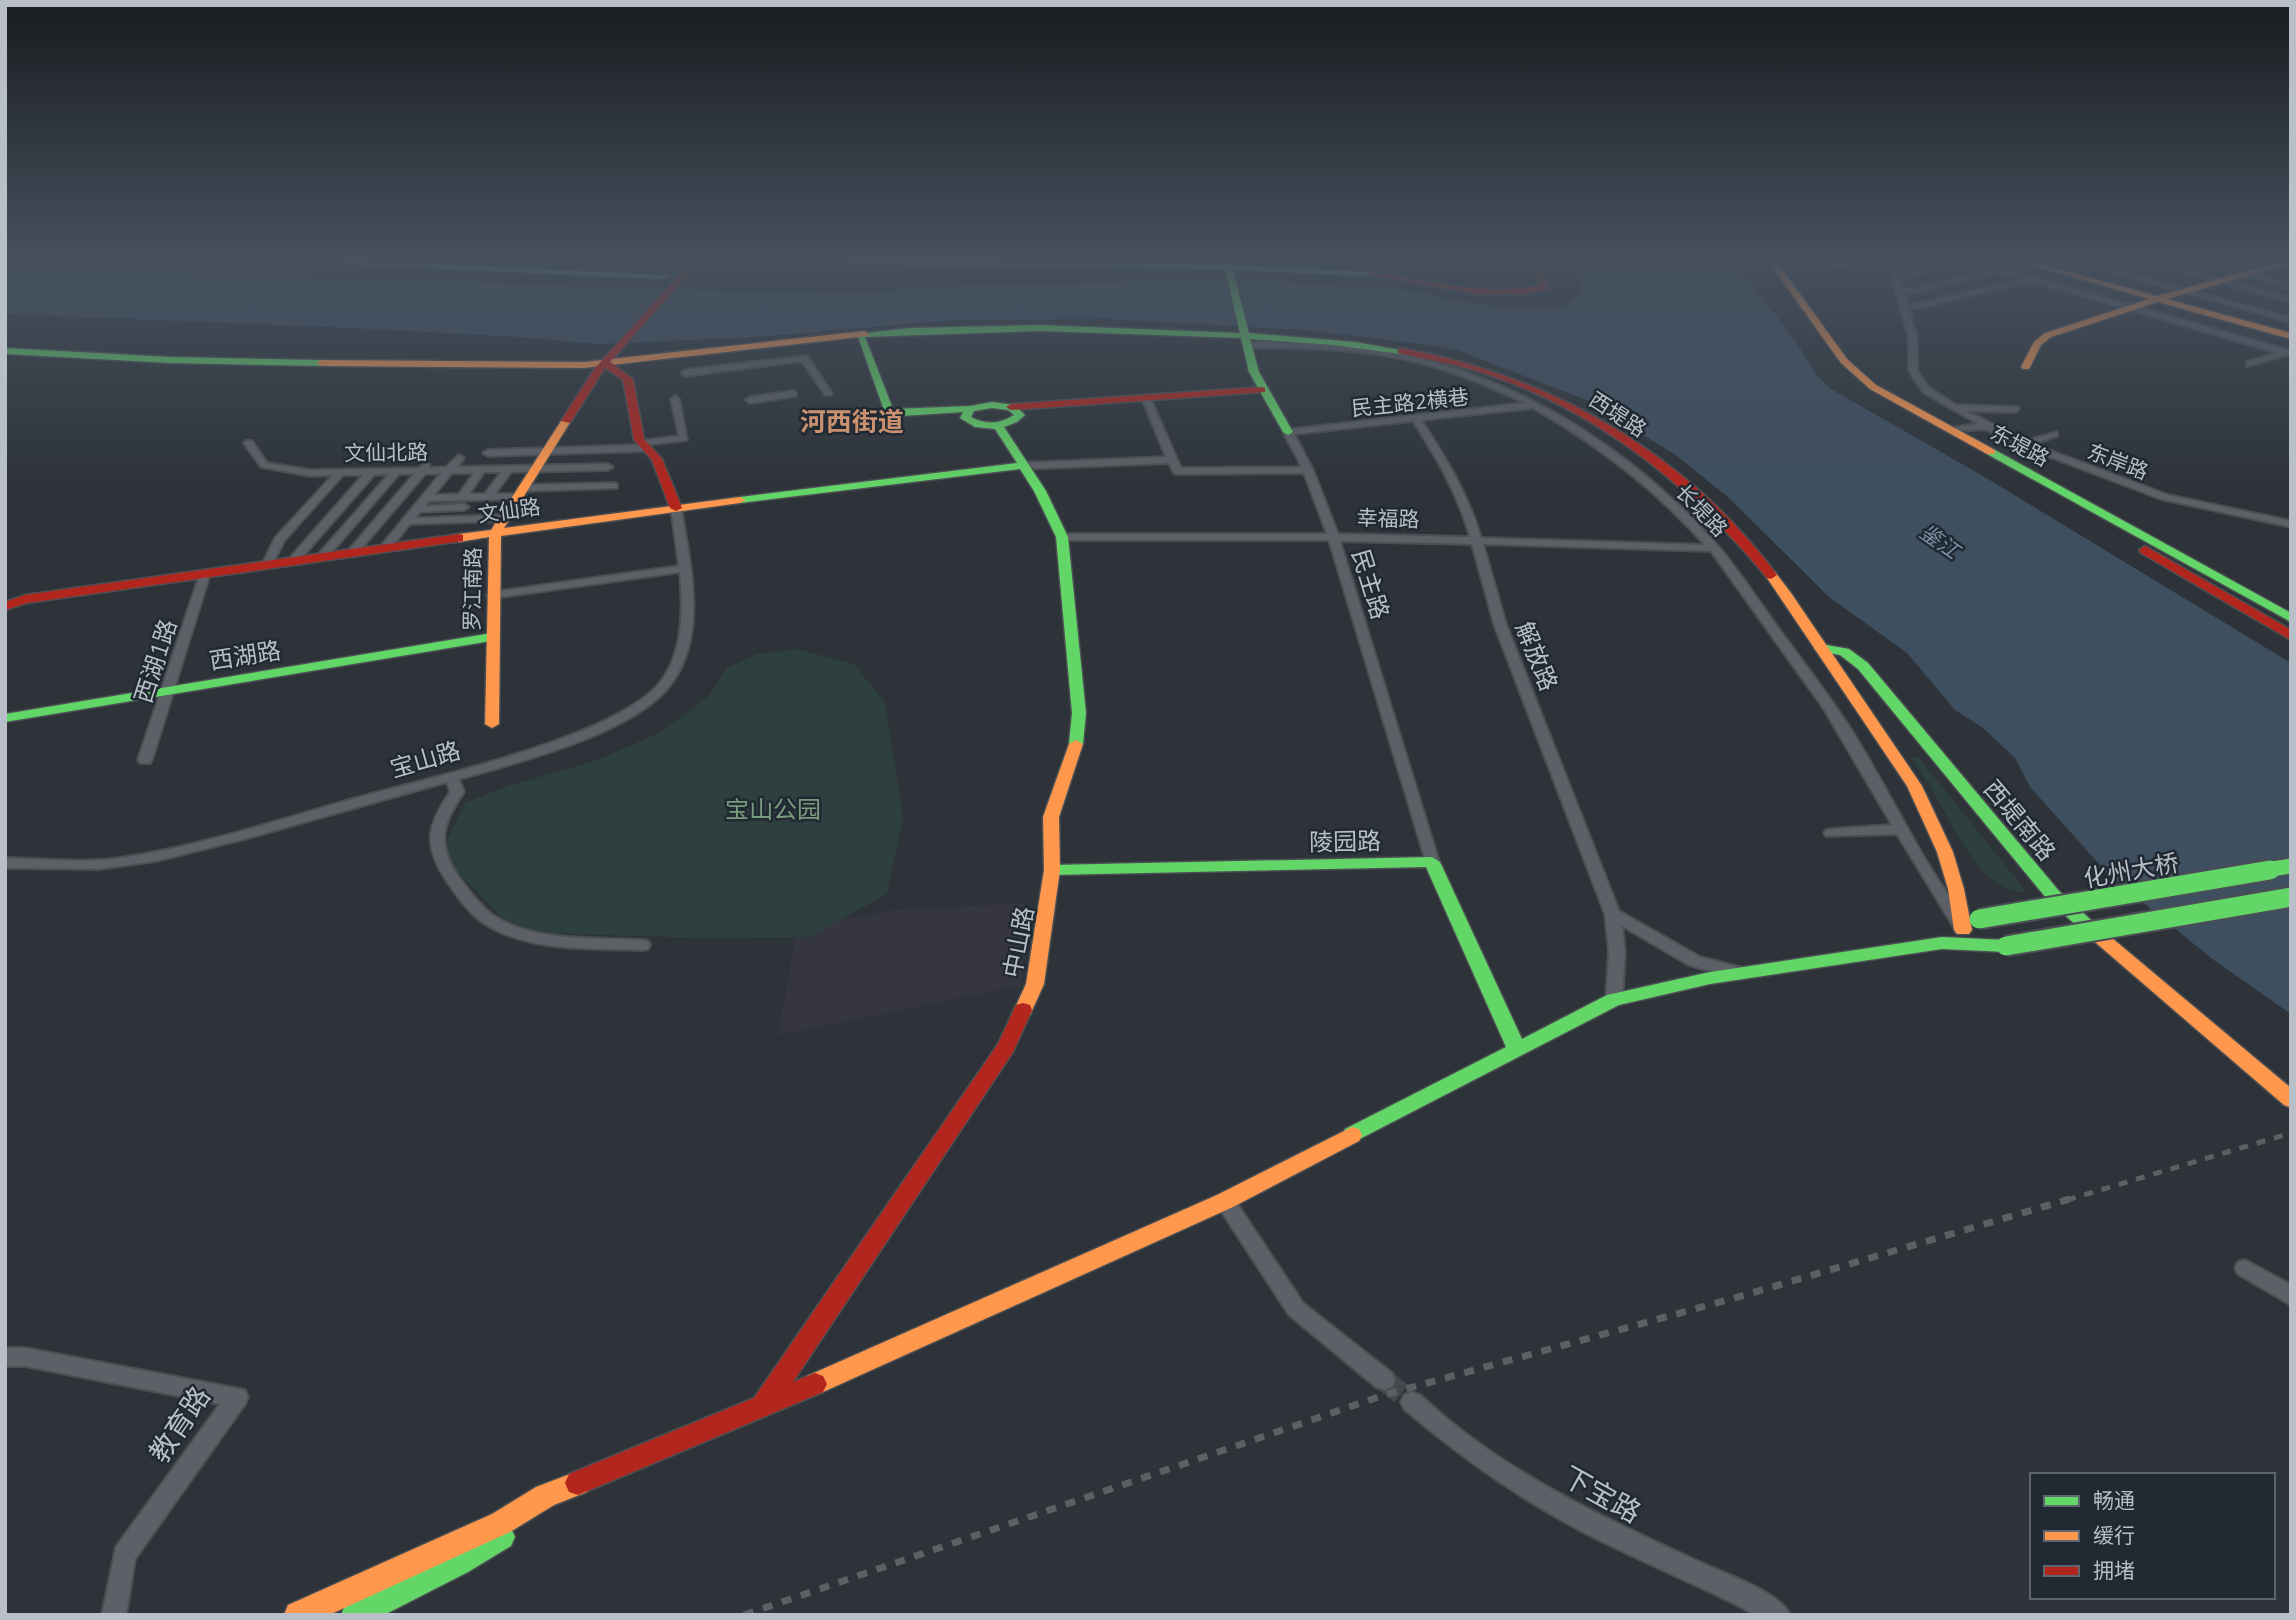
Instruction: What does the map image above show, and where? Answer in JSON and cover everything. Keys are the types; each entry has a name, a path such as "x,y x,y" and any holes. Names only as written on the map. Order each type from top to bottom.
{"main road":[{"name":"罗江南路","path":"492,723 495,533 598,370 629,337"},
{"path":"860,337 889,411 902,413 971,409 992,405 1011,407 1262,390"},
{"name":"西堤路","path":"5,351 278,363 608,360 865,337"},
{"name":"西堤路","path":"1239,337 1373,345 1435,355 1501,376 1588,417 1657,466 1720,517 1785,594 1887,739 1923,799 1940,834 1963,906 1963,930"},
{"name":"民主路","path":"1245,337 1254,372 1262,390 1288,432"},
{"name":"东堤路","path":"1828,337 1844,361 1865,381 2256,603 2291,618"},
{"name":"东堤路","path":"1837,337 1867,375 1891,393 1959,429 2256,603 2291,610"},
{"path":"2026,367 2038,344 2046,337"},
{"path":"2257,337 2290,349"},
{"path":"608,360 628,379 644,445 657,459 676,508"},
{"path":"971,409 965,415 969,421 997,425 1017,419 1019,412 1011,407"},
{"name":"中山路","path":"760,1409 1006,1047 1035,984 1052,870 1051,817 1077,741 1079,726 1062,537 1040,491 1021,466 997,425"},
{"name":"文仙路","path":"5,606 25,599 384,548 676,508 1021,466"},
{"path":"2256,603 2291,628"},
{"path":"2256,603 2291,636"},
{"name":"西湖路","path":"5,718 492,637"},
{"name":"西堤南路","path":"1821,648 1844,651 1863,666 2031,870 2071,912 2291,1100"},
{"path":"1433,862 1517,1050"},
{"name":"陵园路","path":"1052,870 1433,862"},
{"name":"化州大桥","path":"1963,930 1979,919 2291,866"},
{"path":"298,1615 501,1523 545,1496 760,1409 1225,1201 1614,1000 1741,973 1942,943 2006,946 2291,897"},
{"path":"1942,943 1963,930"},
{"path":"355,1615 459,1563 498,1540 545,1496"}],"street":[{"name":"长堤路","path":"1245,337 1409,358 1468,375 1568,423 1634,471 1665,498 1713,548 1839,722 1903,829 1939,896 1963,930"},
{"name":"东岸路","path":"1913,337 1911,363 1917,379 1932,395 1986,426 2024,444 2165,497 2291,524"},
{"path":"2243,337 2290,349"},
{"path":"2250,364 2290,349"},
{"path":"685,373 804,358 828,393"},
{"path":"750,400 793,394"},
{"path":"488,453 644,445 684,438 675,398"},
{"path":"1146,398 1177,471 1308,470"},
{"name":"民主路2横巷","path":"1288,432 1535,405"},
{"path":"1954,408 2015,409"},
{"name":"解放路","path":"1416,419 1458,486 1478,541 1500,624 1614,914 1617,952 1614,1000"},
{"path":"1959,429 1986,426"},
{"name":"民主路","path":"1288,432 1308,470 1333,536 1433,862"},
{"path":"2024,444 2054,434"},
{"name":"文仙北路","path":"249,443 264,465 311,472 396,472 425,468 448,471 508,469 527,483"},
{"path":"384,548 459,458"},
{"path":"1021,466 1171,460"},
{"path":"352,553 425,468"},
{"path":"488,496 508,469"},
{"path":"454,520 481,470"},
{"path":"267,565 279,540 341,472"},
{"path":"292,562 371,472"},
{"path":"321,558 396,472"},
{"path":"416,509 488,496 527,483 611,477 527,483"},
{"path":"426,498 466,500"},
{"name":"宝山路","path":"5,863 125,863 276,826 555,744 604,724 645,703 665,683 681,653 688,604 676,508"},
{"path":"406,522 504,518"},
{"name":"幸福路","path":"1062,537 1333,536 1713,548"},
{"path":"493,595 685,568"},
{"name":"西湖1路","path":"145,760 205,574"},
{"path":"451,776 457,792 442,812 436,827 437,855 473,906 508,929 528,936 642,945"},
{"path":"1831,834 1903,829"},
{"path":"1614,914 1695,961 1741,973"},
{"path":"1225,1201 1296,1309 1384,1380"},
{"path":"2245,1268 2291,1296"},
{"name":"教育路","path":"5,1357 25,1357 237,1396 124,1555 114,1615"},
{"name":"下宝路","path":"1412,1402 1458,1441 1530,1488 1625,1541 1746,1596 1778,1615"}],"shaded area":[{"path":"1025,903 1021,986 778,1035 797,929 895,910"}],"green space":[{"name":"宝山公园","path":"797,649 854,664 885,702 903,818 887,894 810,937 701,938 538,933 503,919 457,871 442,850 465,803 508,786 600,759 661,732 708,697 727,668 757,654"},
{"path":"1910,757 1918,757 2027,892 2011,890 1983,871 1960,839"}],"water":[{"path":"512,337 763,337 599,344"},
{"name":"鉴江","path":"1359,337 1792,337 1814,370 1831,389 1983,476 2291,663 2291,1014 2211,958 2108,874 2030,787 2015,758 1983,728 1955,710 1907,653 1829,597 1729,498 1677,456 1589,401 1457,350"}],"tunnel":[{"path":"1384,1380 1412,1402"}],"railway":[{"path":"2067,1200 2291,1133"},
{"path":"744,1615 1384,1395 1745,1295 2073,1198"}],"traffic: fast":[{"path":"860,337 889,411 902,413 970,409"},
{"path":"1245,337 1254,372 1288,432"},
{"path":"1256,337 1355,344 1401,351"},
{"path":"5,351 170,360 321,363"},
{"path":"992,405 1011,407 1020,415 1007,423 993,426 979,425 965,418 970,409 992,405"},
{"path":"997,425 1040,491 1062,537 1079,713 1076,744"},
{"path":"1991,452 2291,618"},
{"path":"740,500 1021,466"},
{"path":"5,718 492,637"},
{"path":"1821,648 1844,652 1863,666 2053,895 2094,932"},
{"path":"1052,870 1432,862 1517,1050"},
{"path":"1979,919 2291,866"},
{"path":"2006,946 2291,897"},
{"path":"1352,1135 1614,1000 1710,978 1942,943 2006,946"},
{"path":"355,1615 459,1563 502,1537"}],"traffic: slow":[{"path":"321,363 584,365 841,337"},
{"path":"1826,337 1844,361 1873,387 1991,452"},
{"path":"2026,367 2037,344 2046,337"},
{"path":"492,724 495,533 566,421"},
{"path":"459,538 740,500"},
{"path":"1771,575 1914,786 1945,852 1956,889 1963,930"},
{"path":"1023,1010 1035,984 1052,870 1051,817 1076,744"},
{"path":"2094,932 2291,1100"},
{"path":"815,1384 1225,1201 1352,1135"},
{"path":"298,1615 501,1523 545,1496 578,1483"}],"traffic: jam":[{"path":"566,421 598,370 628,337"},
{"path":"1401,351 1491,372 1555,399 1590,418 1624,439 1689,488 1719,516 1771,575"},
{"path":"606,364 628,379 639,440 657,459 676,508"},
{"path":"1011,407 1262,390"},
{"path":"5,606 25,599 459,538"},
{"path":"2145,550 2291,636"},
{"path":"762,1407 1006,1047 1023,1010"},
{"path":"578,1483 815,1384"}],"district":[{"name":"河西街道","path":"852,421"}]}
